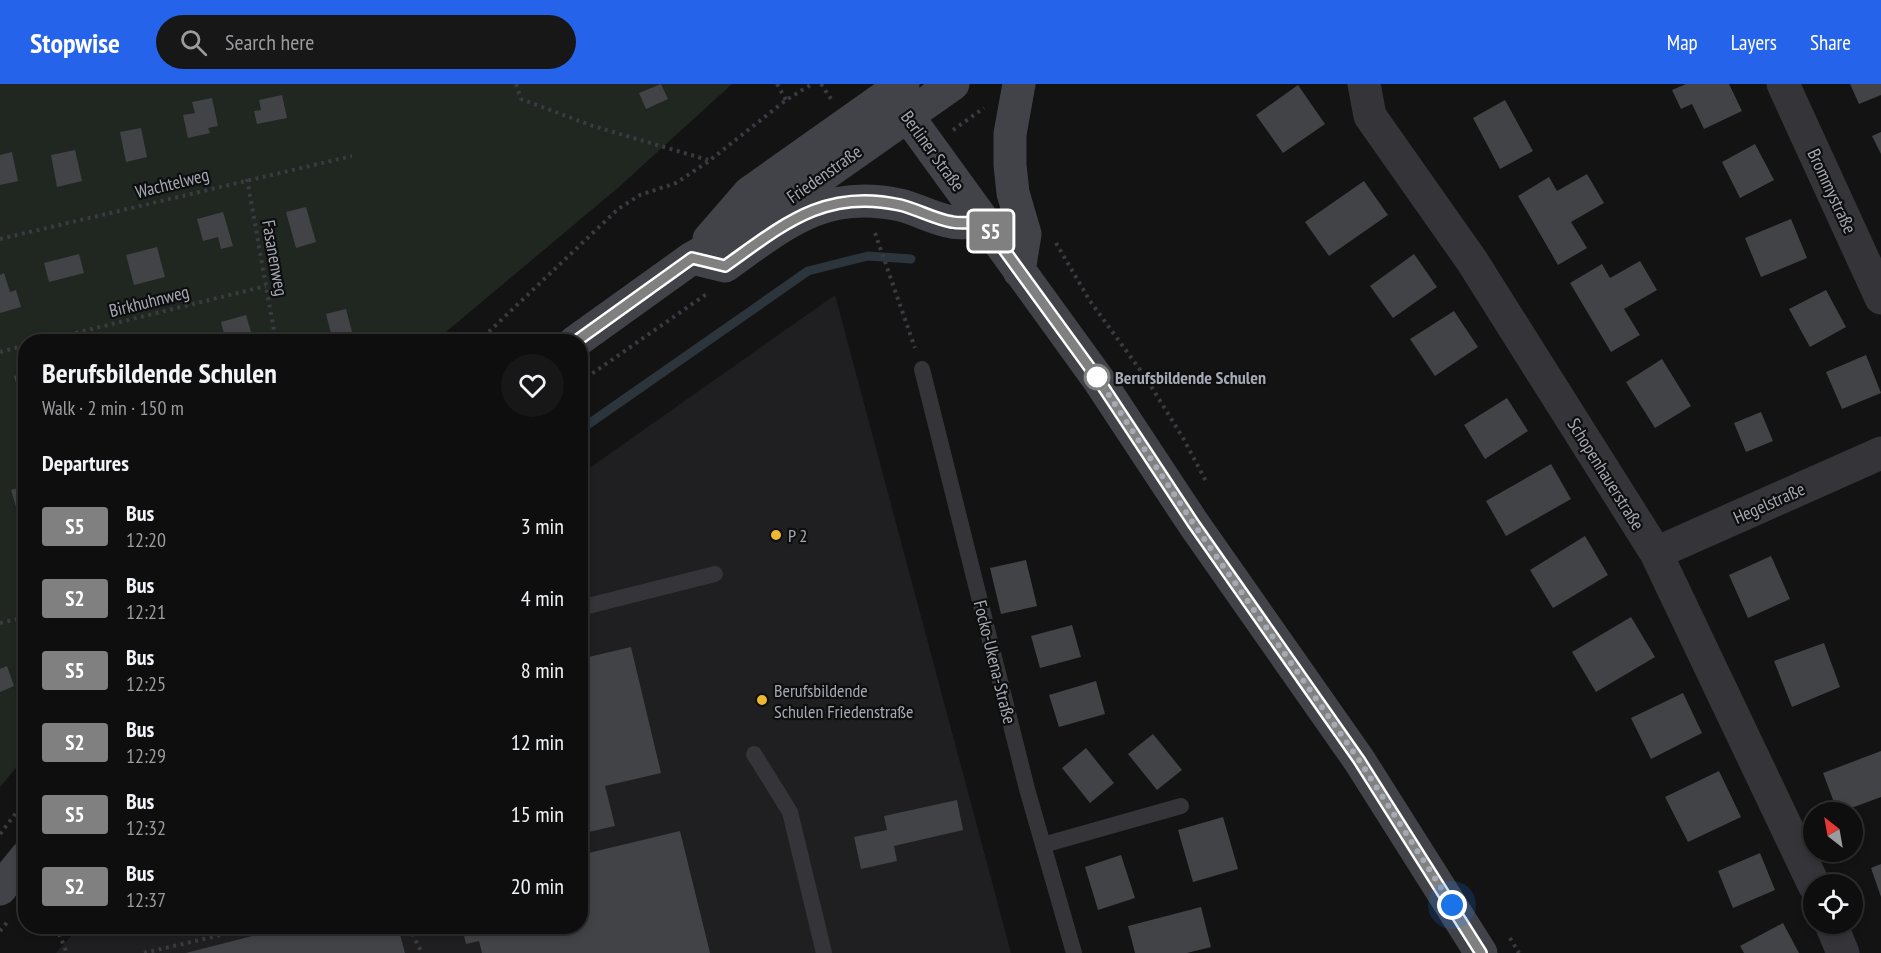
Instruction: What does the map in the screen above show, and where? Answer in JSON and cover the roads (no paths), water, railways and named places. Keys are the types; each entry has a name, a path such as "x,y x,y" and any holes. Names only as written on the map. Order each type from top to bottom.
{"main road":[{"name":"Friedenstraße","path":"586,334 692,258 749,193 900,97 953,84"},
{"path":"1019,84 1010,134 1010,165 1013,193 1025,234 1019,271"},
{"name":"Berliner Straße","path":"900,97 984,222 1098,379 1193,523 1359,760 1481,953"},
{"path":"692,258 725,266 791,220 821,206 854,201 900,205 952,222 984,222"},
{"path":"0,889 18,867"}],"street":[{"name":"Schopenhauerstraße","path":"1364,84 1370,116 1472,261 1656,553 1809,874"},
{"name":"Brommystraße","path":"1783,84 1881,298"},
{"name":"Hegelstraße","path":"1656,553 1881,453"},
{"path":"1835,934 1843,953"}],"lane":[{"name":"Focko-Ukena-Straße","path":"922,369 1043,845 1074,953"},
{"path":"588,606 715,574"},
{"path":"754,754 790,812 824,953"},
{"path":"1043,845 1181,806"}],"waterway":[{"path":"588,424 808,271 868,256 911,259"}],"place":[{"name":"Berufsbildende Schulen","path":"1097,377"},
{"name":"P 2","path":"776,535"},
{"name":"Berufsbildende Schulen Friedenstraße","path":"762,700"}]}
